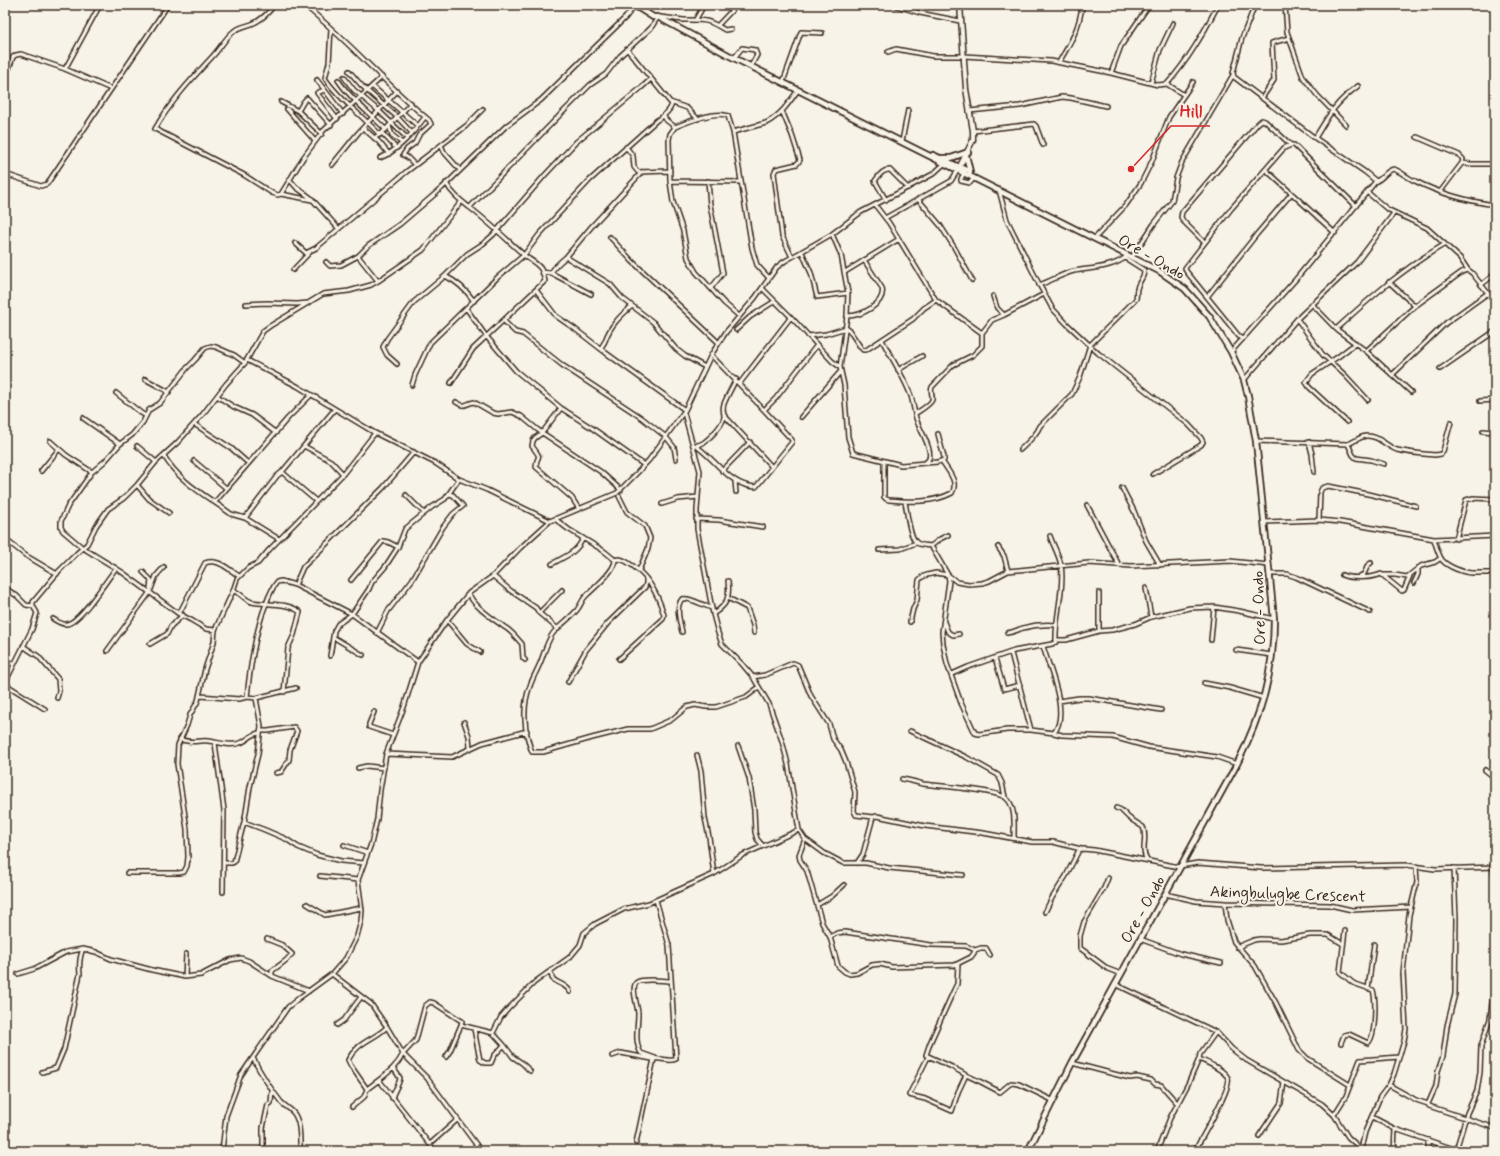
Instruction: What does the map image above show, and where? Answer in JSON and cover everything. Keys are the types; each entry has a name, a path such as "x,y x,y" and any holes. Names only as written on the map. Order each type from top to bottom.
{"main road":[{"path":"634,5 641,7 656,17 734,58 916,148 944,164 970,172 997,189"},
{"path":"959,168 973,140 960,21 960,5"},
{"path":"916,148 942,158 959,168 964,173 997,189"},
{"path":"942,158 951,158 967,154"},
{"path":"967,154 970,172"},
{"name":"Ore - Ondo","path":"997,189 1159,271 1184,290 1209,316 1231,352 1244,380 1248,396 1256,441 1274,619 1274,641 1264,698 1251,734 1237,764 1052,1100 1028,1151"}],"street":[{"path":"65,69 100,5"},
{"path":"5,174 41,186 47,184 168,5"},
{"path":"274,5 256,22 243,26 226,38 213,56 195,74 170,104 155,128 244,175 276,195 281,194 312,200"},
{"path":"304,5 332,29 382,78 429,120 430,124 403,155 407,157 415,166"},
{"path":"326,262 330,266 341,265 358,256 368,246 400,224 506,126 541,100 626,17 634,5"},
{"path":"696,19 704,5"},
{"path":"718,24 737,5"},
{"path":"894,5 920,13 960,21"},
{"path":"914,5 914,10"},
{"path":"1059,62 1077,30 1082,5"},
{"path":"1111,73 1121,46 1149,5"},
{"path":"888,52 896,49 932,56 964,56 1059,62 1161,85 1167,84 1189,57 1206,30 1218,5"},
{"path":"1039,285 1073,271 1098,268 1121,261 1128,256 1172,201 1179,170 1233,73 1242,38 1255,5"},
{"path":"1285,5 1286,27 1306,82 1331,111 1346,125"},
{"path":"470,207 590,85 606,74 613,63 650,28 656,17 670,17 684,20 706,20 718,24 726,30 731,29"},
{"path":"1151,83 1160,50 1173,23"},
{"path":"332,29 329,62 325,78 336,93 396,148"},
{"path":"783,82 800,33 803,31 822,32"},
{"path":"1262,98 1274,80 1272,43 1289,38"},
{"path":"734,58 742,48 756,50 757,55 751,66"},
{"path":"628,49 670,102 687,108 698,119"},
{"path":"5,79 14,57 16,54 21,54 65,69 111,89"},
{"path":"349,71 367,91 397,117 412,133"},
{"path":"1233,73 1234,78 1315,138 1365,172 1376,182"},
{"path":"344,77 354,90 379,111 390,125 408,138"},
{"path":"281,194 315,141 331,124 382,78"},
{"path":"397,364 387,355 383,347 387,339 414,302 445,276 461,259 484,243 545,174 576,142 651,79"},
{"path":"317,80 343,114"},
{"path":"338,80 355,102 374,117 386,130"},
{"path":"1095,238 1122,210 1141,183 1152,161 1169,117 1192,82"},
{"path":"1167,84 1184,95"},
{"path":"372,86 390,100 418,126"},
{"path":"1315,138 1331,111 1339,101 1358,86"},
{"path":"324,90 317,93 337,119"},
{"path":"734,132 766,123 782,112 798,90"},
{"path":"332,166 363,128 397,91"},
{"path":"969,111 1020,106 1062,97 1106,106"},
{"path":"298,111 307,98 331,124"},
{"path":"281,102 298,111 322,134"},
{"path":"412,385 430,343 503,273 524,255 539,235 581,189 626,147 657,120 664,116 672,105 670,102"},
{"path":"374,138 386,130 411,103"},
{"path":"292,270 338,228 466,126 483,108"},
{"path":"287,109 315,141"},
{"path":"902,141 908,110"},
{"path":"782,112 792,135 800,160 797,164 776,169 774,173 782,236 792,257"},
{"path":"739,316 693,268 688,258 686,240 673,202 670,181 669,140 670,134 675,126 713,115 728,116 734,132 752,248 757,265 769,278"},
{"path":"664,116 666,120 675,126"},
{"path":"380,158 389,154 408,138 425,117"},
{"path":"1204,242 1183,221 1181,217 1182,212 1262,120 1304,154 1356,206"},
{"path":"973,131 1034,124 1043,145"},
{"path":"390,125 392,135 402,143"},
{"path":"363,128 379,142 389,154"},
{"path":"379,142 381,134"},
{"path":"1417,136 1459,155 1463,159 1440,192"},
{"path":"441,145 444,152 460,170"},
{"path":"1242,340 1185,268 1204,242 1284,148 1291,145"},
{"path":"626,147 634,156 633,164 635,170 642,172 670,171"},
{"path":"1462,162 1471,164 1495,164"},
{"path":"222,1151 225,1120 238,1080 288,1007 332,974 346,958 357,936 361,921 358,880 368,853 377,819 386,754 404,707 418,662 447,620 469,593 493,576 520,548 550,521 621,490 644,465 666,437 684,411 711,354 777,267 832,234 861,212 908,188 938,170 944,164"},
{"path":"885,218 951,181 959,168"},
{"path":"1231,352 1296,279 1367,192 1389,170 1394,169 1414,181 1460,199 1495,205"},
{"path":"886,200 875,181 879,175 887,170 890,170 908,188"},
{"path":"1266,170 1335,233"},
{"path":"551,273 642,172"},
{"path":"964,173 961,181 970,183 974,178"},
{"path":"290,180 325,212 338,228"},
{"path":"670,181 741,182"},
{"path":"708,181 710,205 723,273 711,288"},
{"path":"446,183 449,189 461,202 470,207 536,264 542,272 545,281 473,349 451,383"},
{"path":"997,189 1007,220 1052,308 1098,353 1188,424 1202,441 1202,445 1154,474"},
{"path":"1367,192 1394,213 1427,228 1460,258 1468,270 1495,302"},
{"path":"1207,297 1291,194"},
{"path":"918,199 940,225 972,280"},
{"path":"45,709 5,683 36,618 37,613 33,606 33,602 57,574 91,539 96,526 108,509 124,498 137,486 156,462 164,456 194,424 246,361 263,331 326,293 349,291 378,282 423,250 461,202"},
{"path":"875,205 899,239 936,300 982,333"},
{"path":"1244,380 1297,319 1357,262 1394,213"},
{"path":"832,234 841,255 848,293 846,328 840,369 844,385 848,437 853,453 901,465 925,464 942,461"},
{"path":"610,237 632,261 719,343"},
{"path":"845,272 899,239"},
{"path":"296,243 306,253 310,252"},
{"path":"1336,329 1389,282 1419,259 1445,244"},
{"path":"802,252 811,273 817,297 848,293"},
{"path":"358,256 378,282"},
{"path":"1020,450 1032,439 1045,421 1072,394 1080,377 1090,345 1136,299 1137,288 1145,273 1144,270 1128,256"},
{"path":"566,257 610,284 632,306 653,322 684,356 705,367"},
{"path":"847,316 861,313 874,305 882,297 882,288 864,260"},
{"path":"1366,351 1415,306 1462,272 1468,270"},
{"path":"542,272 551,273 591,294"},
{"path":"1481,285 1495,274"},
{"path":"445,276 460,284 474,301"},
{"path":"1389,282 1415,306"},
{"path":"762,288 840,369"},
{"path":"536,290 556,316 684,411 700,471 696,519 712,614 720,640 753,677 758,688 769,704 782,741 788,764 798,830 805,839 824,853 843,863 857,863 889,868 963,875"},
{"path":"914,414 931,402 932,398 930,391 932,387 947,370 957,362 973,355 982,346 982,333 992,320 1044,294"},
{"path":"1392,374 1446,323 1488,294"},
{"path":"993,296 997,308 1004,315"},
{"path":"846,328 863,350 882,340 913,319 924,308 936,300"},
{"path":"736,330 750,317 775,301"},
{"path":"246,304 297,304 310,302"},
{"path":"1312,304 1336,329 1366,351 1411,392"},
{"path":"601,349 614,324 632,306"},
{"path":"466,308 486,336 516,371 561,408 644,465"},
{"path":"740,383 791,317"},
{"path":"1297,319 1323,354 1368,400"},
{"path":"504,320 515,332 523,334 562,365 642,418 666,437 674,447 676,458"},
{"path":"808,336 826,334 846,328"},
{"path":"1440,369 1495,330"},
{"path":"882,340 910,392 914,414 931,457 925,464"},
{"path":"1347,422 1306,384 1306,380 1312,374 1356,343"},
{"path":"764,410 776,398 817,345"},
{"path":"215,630 206,630 181,614 116,568 83,548 63,531 61,527 61,522 68,506 92,472 105,461 120,444 132,435 150,408 158,405 201,351 208,346 225,350 297,386 334,410 348,416 375,433 435,463 459,479 487,490 550,521"},
{"path":"693,444 704,451 722,471 735,481 744,485 756,487 792,442 740,383 711,354"},
{"path":"898,370 922,356"},
{"path":"801,417 840,369"},
{"path":"145,379 169,392"},
{"path":"693,444 700,445 705,442 722,422 724,405 736,379"},
{"path":"116,394 146,416"},
{"path":"215,502 288,418 311,395"},
{"path":"217,396 234,407 252,415 276,433"},
{"path":"1480,401 1495,400"},
{"path":"456,402 462,406 474,402 493,414 512,412 517,413 542,433 601,472 621,490"},
{"path":"561,408 542,433 535,438 532,446 539,454 536,467 572,498 579,509"},
{"path":"245,518 277,476 334,410"},
{"path":"724,414 772,467"},
{"path":"83,418 120,444"},
{"path":"1256,441 1348,444 1360,438 1372,437 1378,438 1386,445 1398,450 1435,455 1441,454 1444,451 1451,422"},
{"path":"194,424 231,448 248,463"},
{"path":"1483,431 1495,432"},
{"path":"127,873 179,873 184,872 186,869 188,857 187,830 177,764 177,750 180,739 200,696 205,669 214,642 215,630 239,576 258,563 343,474 375,433"},
{"path":"884,461 884,497 886,499 905,502 928,501 952,493 955,486 954,480 942,461 944,457 938,434"},
{"path":"50,441 92,472"},
{"path":"722,471 750,442"},
{"path":"1309,442 1314,472"},
{"path":"1348,444 1356,458 1384,464"},
{"path":"137,446 156,462"},
{"path":"304,446 331,461 343,474"},
{"path":"41,471 59,449"},
{"path":"295,586 303,567 343,526 384,488 414,452"},
{"path":"164,456 175,471 196,490 231,514 245,518 279,540"},
{"path":"194,461 226,488"},
{"path":"282,472 316,501"},
{"path":"330,656 334,630 338,624 352,614 372,582 385,567 398,547 407,527 443,500 459,479"},
{"path":"735,481 736,492"},
{"path":"137,486 149,499 169,513"},
{"path":"1318,520 1320,492 1322,488 1328,486 1416,506"},
{"path":"1122,488 1134,511 1146,541 1160,565"},
{"path":"377,632 388,611 412,580 443,528 454,514 463,506 453,495 449,494"},
{"path":"406,495 424,513"},
{"path":"619,496 627,512 645,526 650,538 648,549 639,570"},
{"path":"662,504 698,497"},
{"path":"1456,539 1466,500 1473,498 1495,499"},
{"path":"905,502 911,531 916,543"},
{"path":"1087,505 1119,565"},
{"path":"555,519 568,529 604,551 615,560"},
{"path":"696,519 720,520 763,527"},
{"path":"1264,522 1318,520 1340,522 1434,539 1495,536"},
{"path":"931,546 948,535"},
{"path":"952,674 968,667 1011,653 1056,642 1056,625 1061,586 1061,565 1050,536"},
{"path":"552,564 576,550 582,538"},
{"path":"5,539 25,555 57,574"},
{"path":"1434,539 1441,558 1446,563 1459,570 1471,573 1495,573"},
{"path":"351,580 383,541 398,547"},
{"path":"878,550 900,549 916,543 931,546 948,575 950,579 943,620 943,644 947,664 952,674 961,703 975,733 979,734 1007,730 1031,730 1050,734 1113,737 1149,747 1217,757 1237,764"},
{"path":"998,547 1004,556 1008,571"},
{"path":"615,560 618,558 624,560 639,570 654,591 664,615 663,619 619,660"},
{"path":"1384,575 1402,591 1404,590 1410,576 1418,568 1435,562 1441,558"},
{"path":"615,560 615,563 606,575 586,596 575,613 554,631 530,686 525,712 527,731 532,752 543,752 628,729 650,730 671,720 687,707 695,705 716,707 740,700 758,688"},
{"path":"150,644 167,634 171,626 181,614 206,563 216,561 239,576"},
{"path":"910,622 917,600 919,580 927,574 948,575 957,582 969,584 989,581 1008,571 1089,563 1160,565 1230,562 1269,565"},
{"path":"1358,577 1364,574 1368,565 1371,563"},
{"path":"107,651 150,592 156,576 164,567"},
{"path":"53,618 64,625 69,624 79,616 116,568"},
{"path":"1414,584 1418,574 1418,568"},
{"path":"143,572 151,580 150,592"},
{"path":"1270,574 1287,574 1296,577 1370,612"},
{"path":"1342,575 1346,577 1377,577 1381,574 1395,575 1404,578 1410,576"},
{"path":"493,576 511,591 536,608 539,613 558,629"},
{"path":"568,682 593,641 608,623 645,587 646,579"},
{"path":"712,614 720,609 728,598 728,580"},
{"path":"247,697 251,658 256,634 266,603 277,582 281,581 295,586 352,614 418,662"},
{"path":"948,588 957,582"},
{"path":"1146,588 1151,617"},
{"path":"5,594 6,589 17,596 26,605 33,606"},
{"path":"539,613 562,590"},
{"path":"233,591 237,592 251,602 292,607 300,612 294,635 288,648 284,692"},
{"path":"469,593 479,607 510,631 522,644 523,658 525,660"},
{"path":"1099,593 1099,631"},
{"path":"728,598 747,608 754,633"},
{"path":"682,632 679,603 682,599 688,599 712,608"},
{"path":"1056,640 1066,640 1099,631 1112,630 1135,624 1151,617 1190,608 1214,607 1274,619"},
{"path":"1212,640 1214,607"},
{"path":"447,620 467,644 480,652"},
{"path":"943,620 948,632 953,635 959,634"},
{"path":"1007,633 1035,625 1056,625"},
{"path":"333,637 362,654"},
{"path":"23,646 38,656 58,679 59,691 57,698"},
{"path":"1043,646 1060,701 1061,716 1054,733"},
{"path":"1236,650 1272,655"},
{"path":"1011,653 1031,730"},
{"path":"995,658 1004,689 1020,685"},
{"path":"5,659 14,665"},
{"path":"753,677 765,675 791,664 795,663 798,665 810,696 829,724 833,739 841,750 846,762 855,792 856,815 873,817 878,816 925,826 983,833 1040,843 1053,842 1082,849 1180,866 1198,863 1261,868 1416,866 1435,869 1494,867 1495,878"},
{"path":"1204,683 1230,688 1264,698"},
{"path":"200,696 239,699 247,697 256,698 296,688"},
{"path":"224,863 234,862 258,754 260,721 256,698"},
{"path":"1060,701 1089,698 1161,710"},
{"path":"374,712 369,727 393,735"},
{"path":"464,722 469,736 470,748"},
{"path":"180,739 189,742 208,741 233,745 240,744 254,734 260,732 294,727 297,730 290,750 289,760 281,772 276,773"},
{"path":"386,754 452,757 457,756 470,748 527,731"},
{"path":"910,731 966,757 998,775 1002,783 1005,797 1011,806 1014,816 1014,836 1016,839"},
{"path":"216,743 224,810 223,892"},
{"path":"738,746 750,778 755,832 757,839 763,846"},
{"path":"697,755 701,771 705,818 714,874"},
{"path":"358,768 367,766 384,768"},
{"path":"1485,770 1495,778"},
{"path":"902,779 922,784 992,793 1005,797"},
{"path":"1116,808 1121,810 1129,818 1143,827 1146,836 1144,852 1148,861"},
{"path":"857,863 862,854 873,817"},
{"path":"244,822 286,839 298,847 317,854 341,861 364,863"},
{"path":"494,1033 501,1017 508,1009 535,982 570,957 580,945 584,933 595,924 624,908 656,900 714,874 744,855 798,830"},
{"path":"805,839 799,855 800,860 806,871 822,923 830,937 840,969 850,974 857,973 876,964 892,967 955,965 970,957 975,950 981,948 986,948 990,956"},
{"path":"344,845 368,853"},
{"path":"1045,912 1066,876 1078,851 1082,849"},
{"path":"1361,1150 1365,1132 1380,1097 1389,1085 1394,1074 1404,1041 1406,1029 1403,972 1408,915 1417,882 1416,866"},
{"path":"1428,1104 1436,1086 1438,1071 1443,1056 1447,1026 1455,994 1456,925 1454,868"},
{"path":"320,876 358,880"},
{"path":"1108,878 1104,888 1084,922 1080,936 1080,948 1108,969 1121,974"},
{"path":"816,905 832,896 844,885"},
{"name":"Akingbulugbe Crescent","path":"1165,894 1196,901 1330,905 1352,910 1411,907"},
{"path":"612,1056 621,1053 655,1059 676,1059 669,946 656,900"},
{"path":"1225,903 1230,932 1237,947 1255,966 1276,1003 1299,1050 1307,1058 1350,1085"},
{"path":"307,904 325,915 361,908"},
{"path":"1341,1043 1344,1035 1346,1034 1349,1034 1366,1043 1370,1041 1374,1025 1373,990 1353,983 1340,972 1345,931"},
{"path":"830,937 837,933 845,932 931,945 966,946 975,950"},
{"path":"1237,947 1254,940 1281,940 1310,935 1328,936 1343,944"},
{"path":"267,939 282,945 292,954 284,964 272,971 272,976"},
{"path":"1140,939 1181,954 1221,963"},
{"path":"1368,988 1374,944"},
{"path":"18,974 34,969 66,952 83,949 96,952 111,959 185,977 201,975 230,960 241,958 249,961 272,976 308,991"},
{"path":"42,1072 56,1068 64,1049 80,974 80,955 83,949"},
{"path":"185,977 186,954"},
{"path":"958,964 956,984 926,1055 1000,1092 1011,1083 1019,1084 1052,1100"},
{"path":"551,971 552,978 564,985 570,992"},
{"path":"332,974 371,1004 403,1054 427,1078 481,1151"},
{"path":"1372,1117 1395,1128 1458,1150 1465,1119 1477,1091 1480,1072 1481,1046 1490,1019 1495,978"},
{"path":"655,1059 641,1053 638,1048 638,1014 634,984 642,980 671,981"},
{"path":"1116,984 1216,1032 1232,1049 1246,1060 1322,1104 1334,1115 1348,1137 1361,1150"},
{"path":"337,1025 344,1020 361,997"},
{"path":"352,1107 364,1097 367,1089 394,1069 399,1063 403,1054 416,1040 425,1006 428,1003 434,1003 462,1021 450,1051 446,1057"},
{"path":"460,1025 494,1033 513,1057 530,1071"},
{"path":"367,1089 348,1060 355,1049 367,1039 381,1033 387,1027"},
{"path":"474,1029 480,1060 485,1063 491,1063 494,1056 504,1045"},
{"path":"1156,1151 1200,1054 1216,1032"},
{"path":"928,1057 909,1095 925,1099 952,1111 958,1092 966,1076"},
{"path":"1334,1115 1340,1108 1360,1060 1399,1057"},
{"path":"253,1058 272,1092 282,1104 288,1106 294,1112 297,1119 300,1151"},
{"path":"636,1143 655,1059"},
{"path":"1195,1151 1226,1094 1229,1082 1229,1079 1223,1073 1199,1059"},
{"path":"1072,1063 1119,1076 1151,1080 1155,1084 1161,1085 1178,1104"},
{"path":"392,1098 394,1091 400,1083 400,1078 394,1069"},
{"path":"379,1080 435,1151"},
{"path":"1259,1136 1281,1103 1284,1082"},
{"path":"1389,1085 1416,1100 1428,1104 1429,1106 1495,1128"},
{"path":"263,1151 263,1128 268,1105 271,1103 272,1092"},
{"path":"430,1144 458,1120"},
{"path":"1394,1151 1395,1128"},
{"path":"1428,1140 1428,1151"}],"place":[{"name":"Hill","path":"1131,169"}]}
